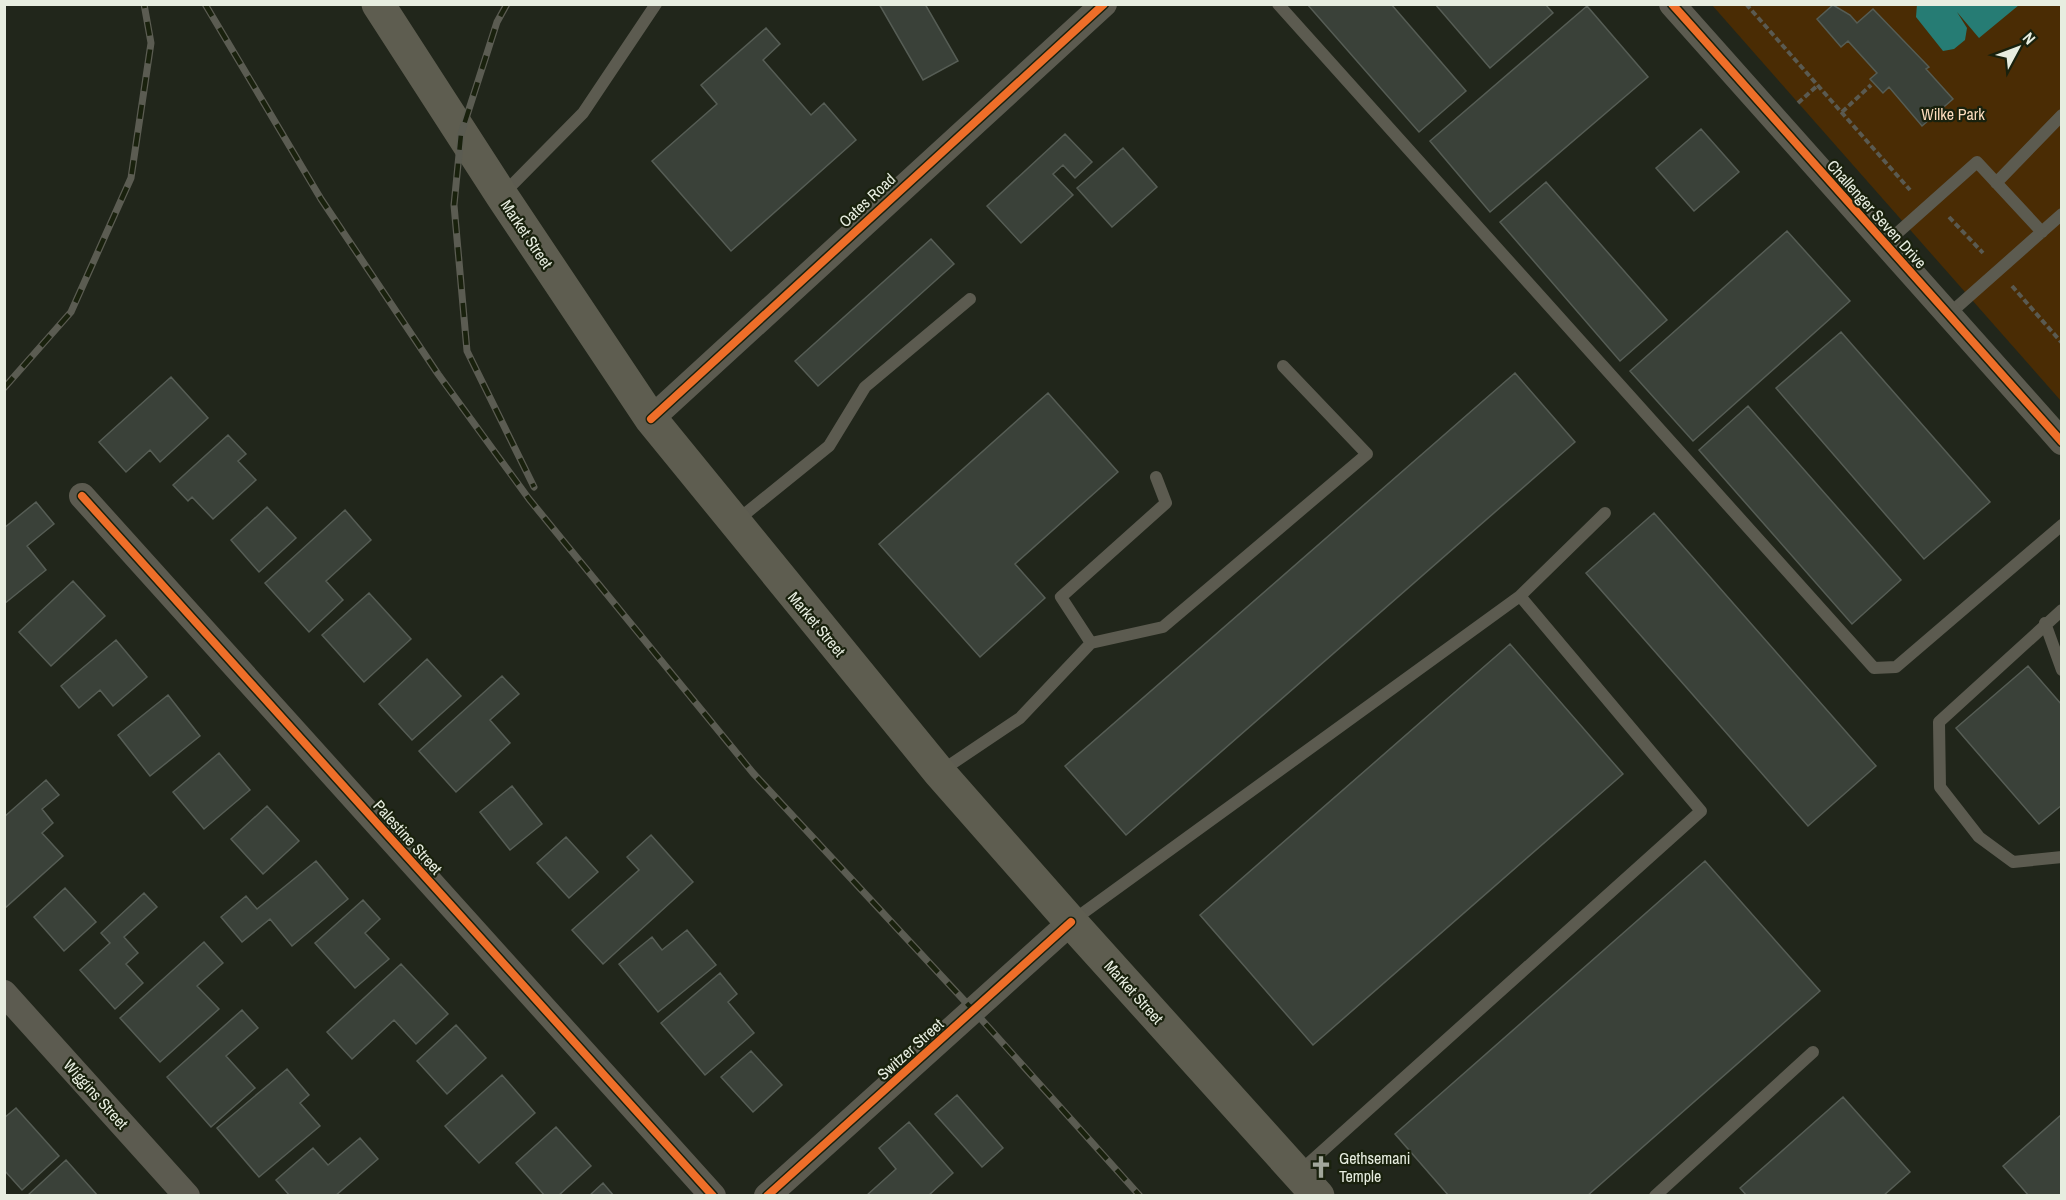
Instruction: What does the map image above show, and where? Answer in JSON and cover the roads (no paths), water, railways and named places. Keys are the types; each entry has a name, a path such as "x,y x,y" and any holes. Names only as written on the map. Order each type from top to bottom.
{"main road":[{"name":"Market Street","path":"378,4 502,196 651,418 734,523 939,772 1308,1184"}],"street":[{"name":"Oates Road","path":"651,418 1104,4"},
{"name":"Challenger Seven Drive","path":"1672,4 2061,442"},
{"name":"Palestine Street","path":"82,496 713,1196"},
{"name":"Switzer Street","path":"767,1196 1071,922"},
{"name":"Wiggins Street","path":"4,993 187,1196"}],"lane":[{"path":"502,196 583,113 656,4"},
{"path":"1278,4 1874,668 1896,667 2061,525"},
{"path":"1996,183 2061,115"},
{"path":"1885,244 1977,162 2042,232"},
{"path":"1948,315 2061,214"},
{"path":"734,523 829,446 865,387 970,299"},
{"path":"939,772 1020,718 1091,643 1164,627 1367,454 1283,366"},
{"path":"1091,643 1061,597 1166,503 1156,477"},
{"path":"1071,922 1520,596 1605,513"},
{"path":"1308,1184 1701,811 1520,596"},
{"path":"2061,610 1939,722 1940,786 1980,837 2013,862 2061,857"},
{"path":"2045,623 2061,670"},
{"path":"1655,1196 1813,1052"}],"water":[{"path":"1917,4 2019,5 1979,38 1957,12 1967,28 1965,40 1954,49 1943,51 1916,17"}],"railway":[{"path":"4,388 71,312 131,178 151,43 144,4"},
{"path":"205,4 321,199 438,374 529,499 753,773 973,1010 1140,1196"},
{"path":"507,4 497,22 461,134 454,205 467,351 534,487"}],"place":[{"name":"Gethsemani Temple","path":"1321,1167"}],"park label":[{"name":"Wilke Park","path":"1953,114"}]}
